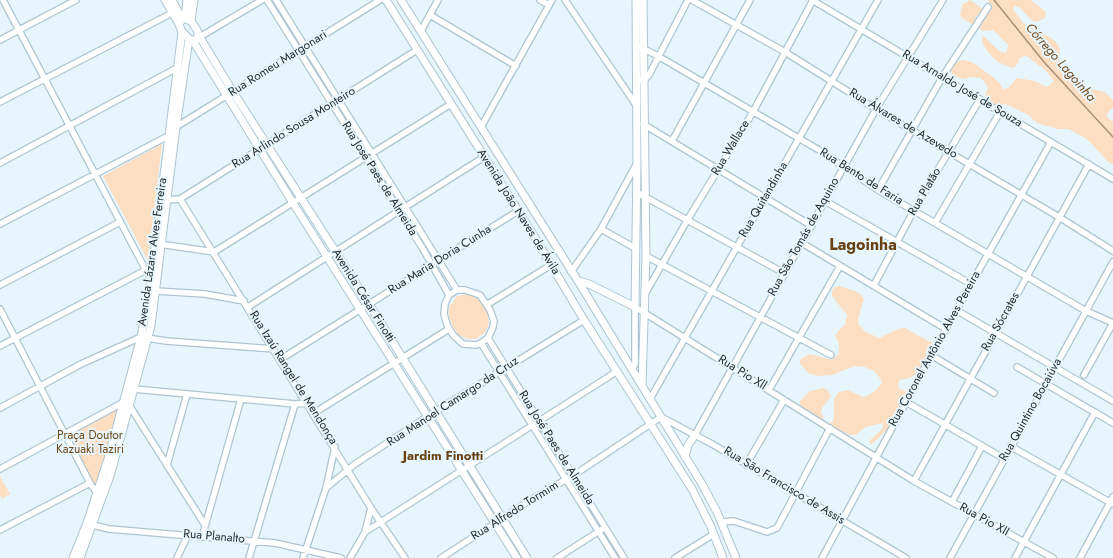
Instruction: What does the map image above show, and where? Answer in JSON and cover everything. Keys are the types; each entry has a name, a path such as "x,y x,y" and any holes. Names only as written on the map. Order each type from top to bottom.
{"main road":[{"path":"165,0 172,13 184,21"},
{"path":"172,0 196,38"},
{"path":"186,0 182,32 196,38"},
{"path":"184,21 194,0"},
{"name":"Avenida João Naves de Ávila","path":"386,0 567,290 616,372 692,489 714,534 723,558"},
{"name":"Avenida João Naves de Ávila","path":"401,0 578,281 711,500 722,522 736,558"},
{"path":"635,307 637,163 636,0"},
{"path":"642,386 643,312 646,256 643,0"},
{"name":"Avenida Lázara Alves Ferreira","path":"126,404 134,389 144,337 150,278 167,200 168,136 182,32"},
{"name":"Avenida César Finotti","path":"196,38 268,144 504,518 527,558"},
{"name":"Avenida César Finotti","path":"196,38 226,96 292,203 361,309 393,363 517,558"},
{"name":"Avenida Lázara Alves Ferreira","path":"74,557 90,525 100,496 156,291 158,244 167,174 196,38"},
{"path":"567,290 578,281"},
{"name":"Rua Pio Xll","path":"578,281 589,284 635,307"},
{"path":"685,457 688,445 695,435"}],"street":[{"path":"3,0 150,278"},
{"path":"0,40 76,0"},
{"path":"196,38 262,0"},
{"name":"Rua José Paes de Almeida","path":"267,0 399,211 449,295"},
{"name":"Rua José Paes de Almeida","path":"276,0 457,290"},
{"name":"Rua Romeu Margonari","path":"176,127 380,0"},
{"path":"421,31 438,0"},
{"path":"481,127 551,3 540,0"},
{"path":"565,0 636,105"},
{"path":"636,80 644,80 688,0"},
{"name":"Rua Álvares de Azevedo","path":"692,0 785,52 876,109 1059,217 1113,251"},
{"path":"672,141 738,25 750,0"},
{"name":"Rua Arnaldo José de Souza","path":"813,0 908,57 943,76 1000,112 1113,179"},
{"name":"Rua Wallace","path":"645,294 688,219 720,169 753,112 813,0"},
{"name":"Rua Quitandinha","path":"650,399 878,0"},
{"name":"Rua São Tomás de Aquino","path":"695,435 876,109 943,0"},
{"path":"878,190 943,76 988,7"},
{"path":"0,102 172,13"},
{"path":"430,15 516,66"},
{"name":"Rua Bento de Faria","path":"636,46 658,56 799,138 844,166 878,190 1086,311 1113,323"},
{"name":"Rua Arlindo Sousa Monteiro","path":"167,200 180,199 417,50"},
{"path":"0,163 177,68"},
{"name":"Rua Platão","path":"874,285 914,210 980,99"},
{"path":"158,244 214,252 451,104"},
{"path":"935,223 968,164 1000,112"},
{"path":"644,124 812,226"},
{"path":"0,224 168,136"},
{"name":"Rua Coronel Antônio Alves Pereira","path":"822,558 931,355 1051,142"},
{"path":"248,307 484,157"},
{"path":"572,272 601,229 637,163"},
{"name":"Rua Sócrates","path":"914,481 1089,164"},
{"path":"636,192 738,246 784,273"},
{"name":"Rua Izaú Rangel de Mendonça","path":"180,199 281,359 371,508 405,558"},
{"path":"825,201 898,241 971,284"},
{"name":"Rua Maria Doria Cunha","path":"281,359 518,211"},
{"path":"0,285 120,222"},
{"path":"601,229 635,248"},
{"path":"802,243 946,329"},
{"path":"646,256 760,318 800,337 831,355"},
{"name":"Rua Quintino Bocaiúva","path":"950,558 1003,458 1113,262"},
{"path":"488,304 551,265"},
{"path":"769,390 840,266"},
{"path":"0,346 146,270"},
{"path":"457,290 473,292 480,295 488,304 494,321 488,338 481,343 470,345 463,344 457,340 449,329 444,309 449,295 457,290"},
{"path":"156,291 198,294 244,301"},
{"path":"632,370 635,364 635,307"},
{"name":"Rua Pio Xll","path":"635,307 914,481"},
{"path":"0,309 90,483 100,496"},
{"path":"956,310 1113,401"},
{"name":"Rua Manoel Camargo da Cruz","path":"326,488 349,470 428,416 584,320"},
{"path":"1084,375 1113,323"},
{"path":"314,413 449,329"},
{"path":"0,408 81,364 144,337 274,349"},
{"name":"Rua José Paes de Almeida","path":"488,338 624,558"},
{"name":"Rua José Paes de Almeida","path":"481,343 615,558"},
{"path":"931,355 994,393"},
{"path":"1017,367 1113,423"},
{"path":"365,532 616,372"},
{"path":"134,389 295,404 308,403"},
{"path":"168,465 188,394"},
{"path":"202,536 241,398"},
{"path":"746,465 784,400"},
{"path":"906,402 1003,458"},
{"path":"0,469 126,404 168,465 204,525"},
{"path":"248,558 255,540 295,404"},
{"path":"1015,558 1095,412"},
{"path":"650,425 661,417"},
{"name":"Rua São Francisco de Assis","path":"661,417 695,435 906,558"},
{"name":"Rua Alfredo Tormim","path":"441,558 574,475 650,425"},
{"path":"722,522 734,521 767,532 774,530 783,518 830,428"},
{"path":"952,502 982,446"},
{"path":"1010,446 1112,501 1080,558"},
{"path":"304,558 326,488 335,447"},
{"name":"Rua Pio XII","path":"914,481 1053,558"},
{"path":"0,530 90,483"},
{"path":"350,558 365,532 371,508"},
{"name":"Rua Planalto","path":"90,525 275,542 340,558"},
{"path":"557,558 606,528"},
{"path":"675,558 714,534"},
{"path":"177,558 188,535"}],"green space":[{"path":"970,0 981,7 983,12 975,17 981,23 985,20 989,6 988,0 1031,0 1045,11 1046,15 1044,19 1035,22 1031,20 1019,7 1015,6 1013,9 1024,24 1050,37 1057,43 1060,50 1059,59 1067,75 1086,88 1105,92 1113,100 1113,107 1108,113 1107,117 1113,122 1113,165 1107,161 1088,140 1069,129 1058,129 1037,123 1027,114 1005,104 992,106 985,96 988,87 981,78 971,77 963,79 954,76 951,72 952,67 959,61 963,60 972,62 978,66 999,82 1003,89 1008,88 1017,78 1035,81 1047,87 1054,81 1044,69 1028,57 1024,56 1020,58 1016,66 1012,68 998,62 987,51 982,41 983,36 1001,52 1006,53 1008,45 993,30 983,31 962,18 960,14 962,5"},
{"path":"162,144 148,261 103,176"},
{"path":"839,286 858,292 864,298 858,320 859,325 866,332 879,338 901,328 905,328 934,344 918,372 910,378 900,380 898,384 899,388 907,392 891,426 871,445 869,441 883,428 883,423 866,427 855,435 850,435 821,421 803,410 800,406 800,401 810,391 823,388 827,389 831,397 822,408 821,412 827,423 832,423 834,419 834,399 839,392 848,390 863,397 875,391 882,383 874,371 865,367 855,366 832,375 817,376 808,373 799,362 802,358 810,354 832,360 839,354 839,344 835,335 845,324 847,315 832,296 832,290"},
{"path":"469,294 481,301 487,311 489,323 485,333 476,339 467,339 459,335 453,327 449,317 449,307 457,296"},
{"name":"Praça Doutor Kazuaki Taziri","path":"122,403 96,495 66,435"},
{"path":"0,476 10,494 2,499 0,495"}],"waterway":[{"name":"Córrego Lagoinha","path":"994,0 1044,62 1113,137"}],"district":[{"name":"Lagoinha","path":"863,246"},
{"name":"Jardim Finotti","path":"443,457"}]}
